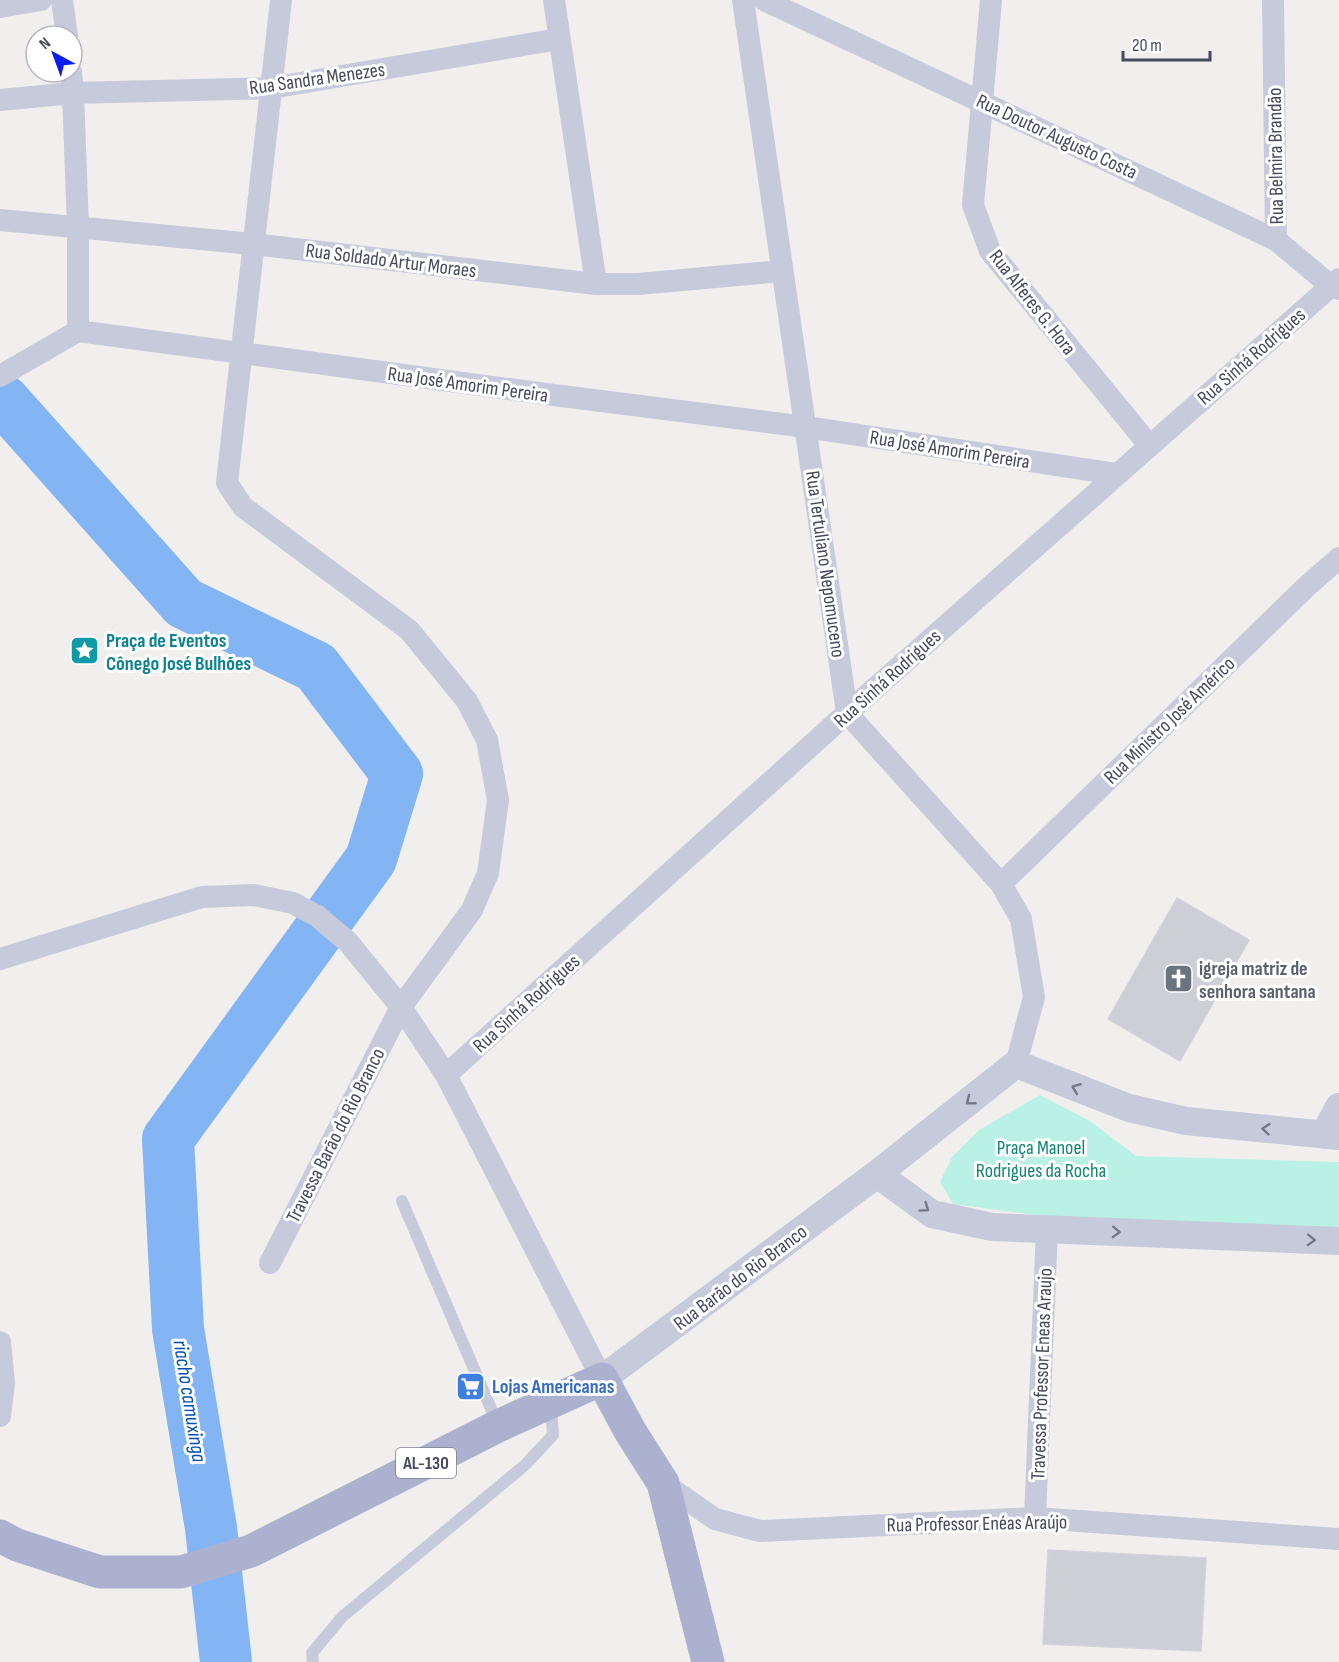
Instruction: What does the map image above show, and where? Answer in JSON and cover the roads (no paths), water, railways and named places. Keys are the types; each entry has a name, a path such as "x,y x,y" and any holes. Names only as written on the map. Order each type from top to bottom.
{"main road":[{"name":"AL-130","path":"0,1536 17,1545 100,1572 181,1572 251,1551 498,1426 602,1379"},
{"path":"602,1379 630,1431 663,1483 708,1662"}],"street":[{"path":"0,7 41,0"},
{"path":"62,0 65,24"},
{"path":"242,353 280,0"},
{"path":"554,0 596,284"},
{"name":"Rua Tertuliano Nepomuceno","path":"743,0 847,713"},
{"name":"Rua Doutor Augusto Costa","path":"764,0 1276,240 1336,284"},
{"name":"Rua Alferes G. Hora","path":"991,0 973,206 990,250 1149,445"},
{"name":"Rua Belmira Brandão","path":"1273,0 1276,240"},
{"name":"Rua Sandra Menezes","path":"84,82 271,88 559,39"},
{"name":"Rua Sandra Menezes","path":"0,100 64,84"},
{"path":"4,373 78,331 78,228 72,84"},
{"name":"Rua Soldado Artur Moraes","path":"0,220 254,244 596,284 638,284 782,271"},
{"name":"Rua Sinhá Rodrigues","path":"446,1075 847,713 1149,445 1336,284"},
{"name":"Rua José Amorim Pereira","path":"78,331 526,392 806,427 1116,474"},
{"name":"Travessa Barão do Rio Branco","path":"242,353 227,483 243,507 409,630 467,701 487,740 498,800 488,873 472,910 401,1007 270,1263"},
{"name":"Rua Ministro José Américo","path":"1001,884 1306,587 1339,558"},
{"path":"847,713 1001,884 1021,919 1034,997 1016,1064 877,1174 932,1214 992,1227 1339,1241"},
{"path":"0,959 202,897 254,895 293,903 317,916 348,942 401,1007 446,1075 602,1379"},
{"path":"1016,1064 1129,1108 1186,1121 1331,1135 1339,1107"},
{"name":"Rua Barão do Rio Branco","path":"602,1379 877,1174"},
{"name":"Travessa Professor Eneas Araujo","path":"1035,1518 1047,1229"},
{"path":"0,1342 4,1383 0,1416"},
{"name":"Rua Professor Enéas Araújo","path":"663,1483 715,1519 760,1531 1035,1518 1339,1539"}],"lane":[{"path":"402,1201 498,1426"},
{"path":"313,1662 312,1653 342,1617 525,1465 553,1435 551,1402"}],"waterway":[{"name":"riacho camuxinga","path":"0,400 4,401 184,603 316,667 397,774 371,859 168,1139 178,1329 211,1528 226,1662"}],"place":[{"name":"Praça de Eventos Cônego José Bulhões","path":"85,651"},
{"name":"igreja matriz de senhora santana","path":"1178,979"},
{"name":"Lojas Americanas","path":"471,1386"}],"park label":[{"name":"Praça Manoel Rodrigues da Rocha","path":"1041,1158"}]}
